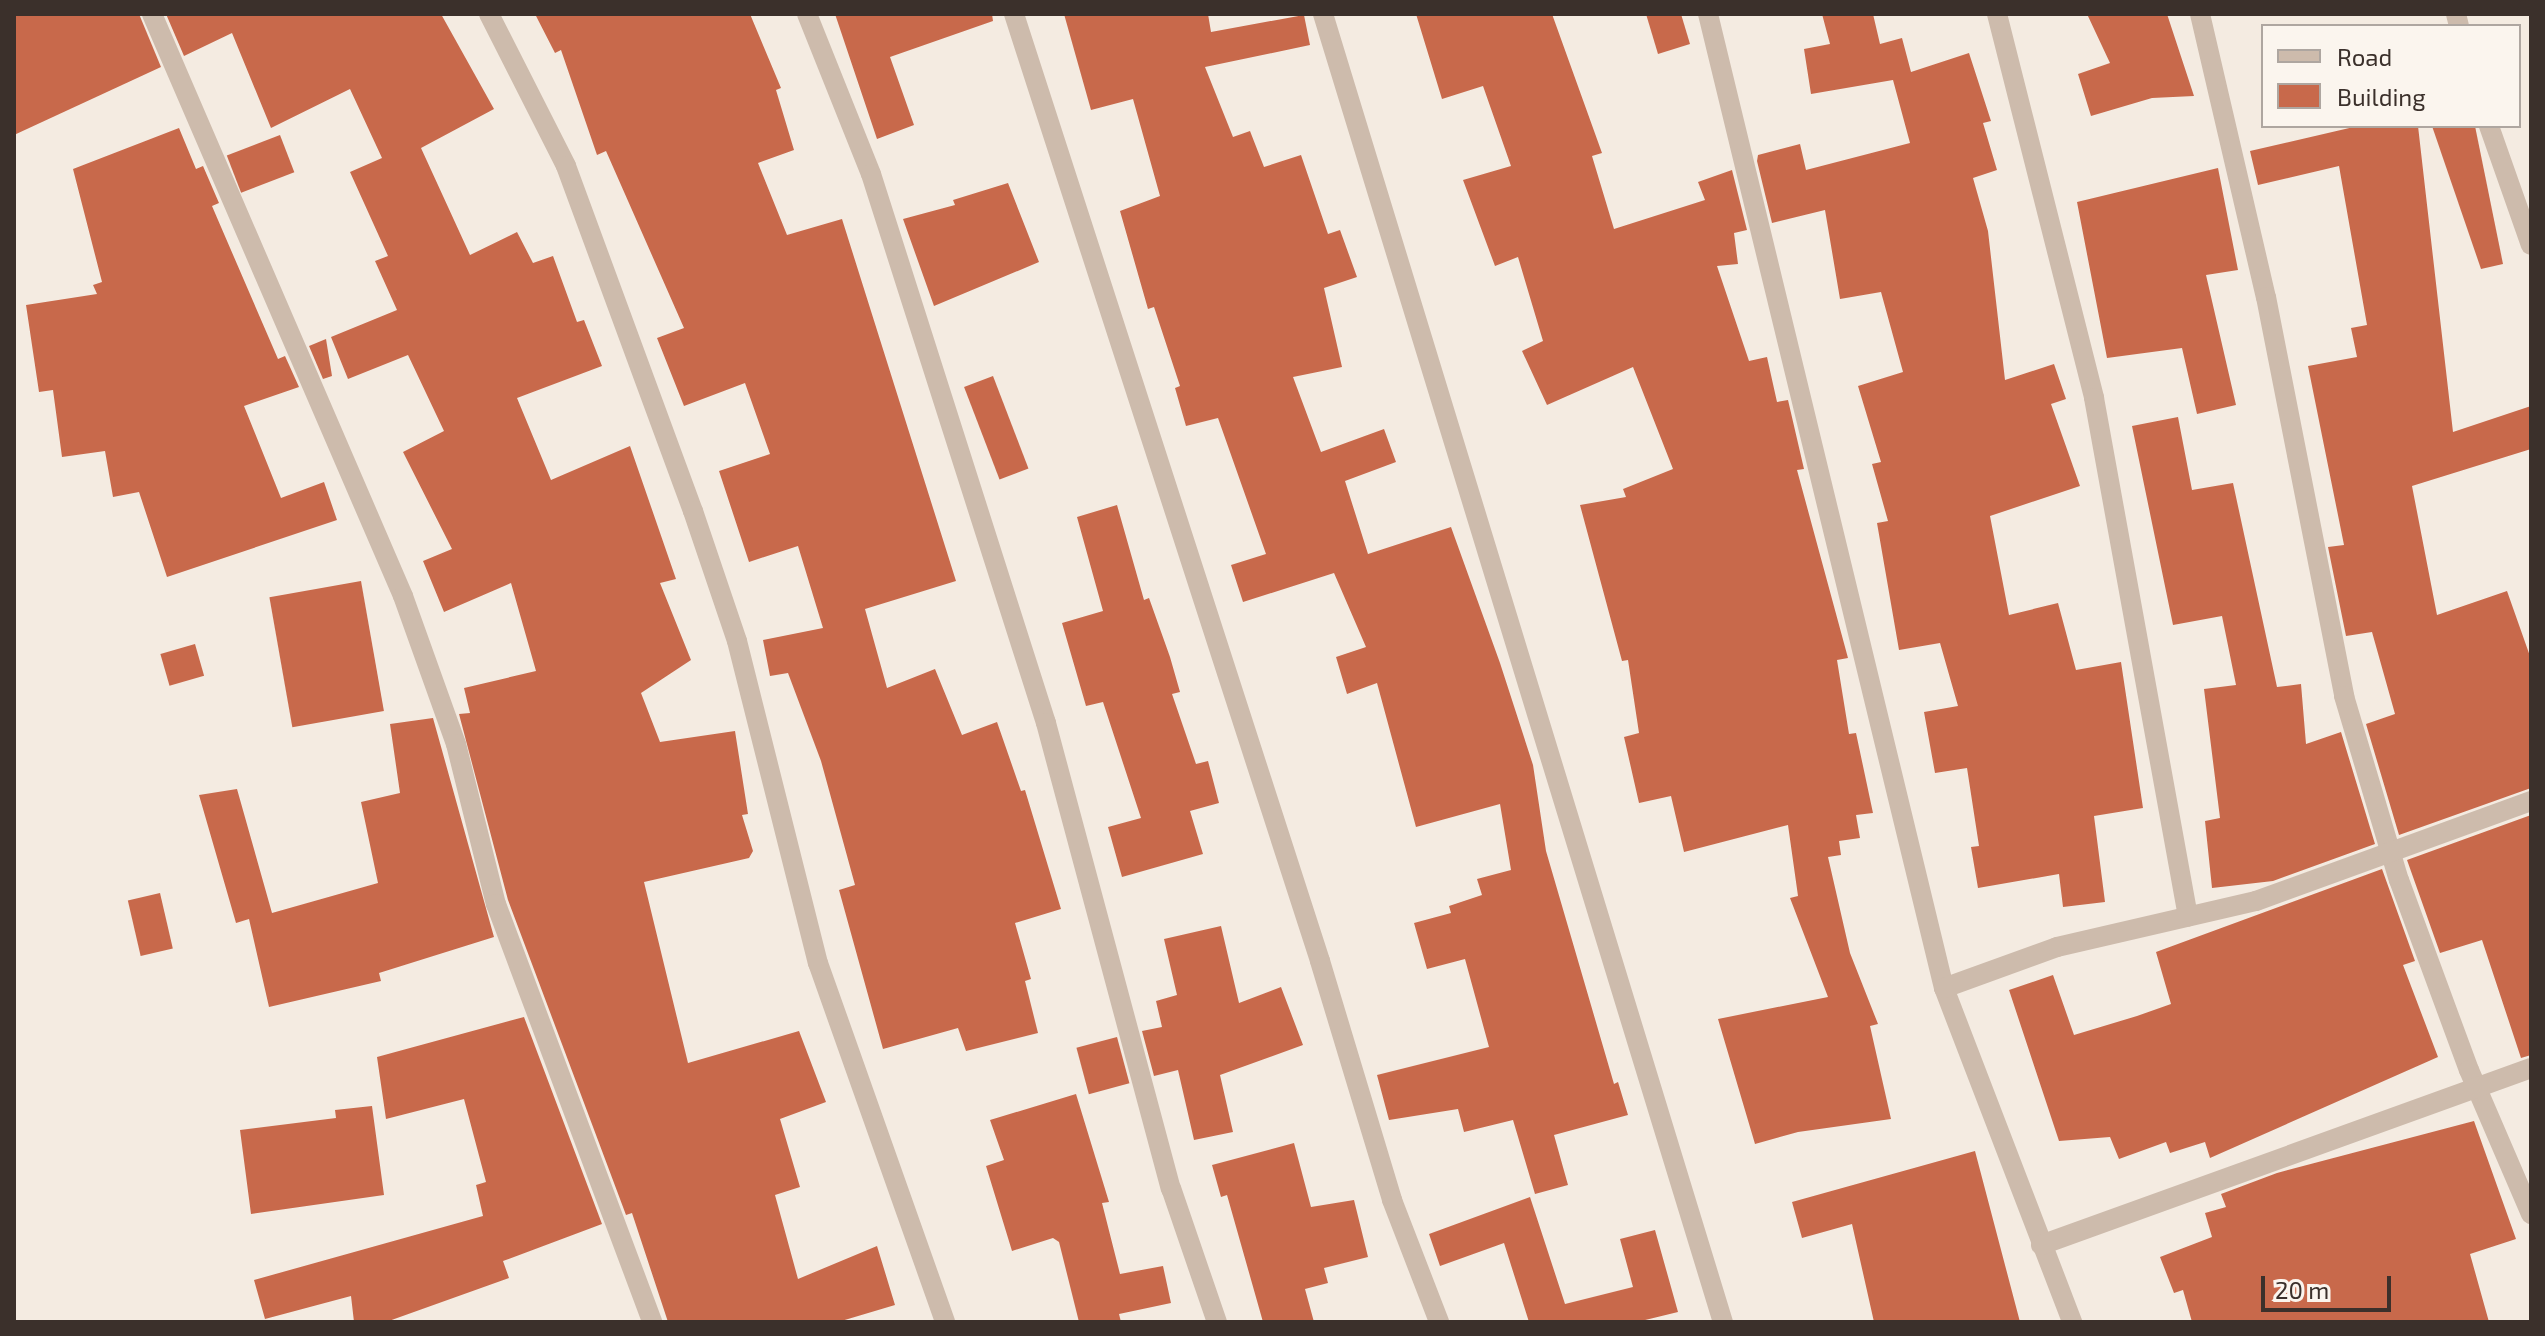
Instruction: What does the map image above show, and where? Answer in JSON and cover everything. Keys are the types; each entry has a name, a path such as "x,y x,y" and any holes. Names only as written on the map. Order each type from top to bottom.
{"street":[{"path":"152,14 403,596 456,744 496,904 652,1322"},
{"path":"489,14 566,166 693,511 737,641 818,963 945,1322"},
{"path":"807,14 871,174 1046,723 1171,1188 1217,1322"},
{"path":"1014,14 1320,961 1392,1200 1439,1322"},
{"path":"1323,14 1723,1322"},
{"path":"1708,14 1944,988 2072,1322"},
{"path":"1997,14 2094,398 2188,917"},
{"path":"2200,14 2266,297 2344,696 2391,847 2477,1087 2531,1214"},
{"path":"2490,128 2531,245"},
{"path":"1944,988 2057,947 2256,901 2391,847 2531,801"},
{"path":"2041,1245 2531,1068"}],"building":[{"path":"14,14 139,14 161,67 14,135"},
{"path":"166,14 441,14 494,109 421,148 470,255 517,232 533,263 553,256 577,322 584,320 602,366 517,398 551,480 630,446 676,579 660,583 691,660 641,693 660,742 735,731 748,814 742,815 753,851 749,858 644,882 688,1063 799,1031 826,1102 780,1119 800,1187 775,1195 798,1279 877,1246 895,1305 838,1322 668,1322 632,1213 626,1215 508,900 459,714 470,713 464,688 536,671 511,583 444,612 423,561 452,549 403,452 444,431 408,355 348,379 331,337 397,310 375,261 388,256 350,172 382,158 350,89 271,128 232,33 184,56"},
{"path":"535,14 750,14 781,88 776,90 794,150 758,163 787,235 842,219 956,581 865,609 887,688 935,669 962,735 997,722 1021,791 1025,790 1061,909 1015,923 1031,979 1025,981 1038,1033 966,1051 958,1028 883,1049 839,890 855,885 821,761 788,673 770,676 763,640 823,628 798,546 749,562 719,471 770,454 745,383 684,406 657,338 684,328 606,151 597,155 561,50 555,53"},
{"path":"835,14 992,14 993,21 890,57 914,125 877,139"},
{"path":"1064,14 1208,14 1211,32 1304,15 1310,45 1205,67 1233,137 1250,131 1264,167 1301,155 1328,234 1340,230 1357,277 1324,288 1342,367 1293,377 1321,452 1384,429 1396,462 1345,481 1368,554 1451,527 1500,663 1533,765 1546,851 1614,1084 1618,1082 1628,1115 1554,1135 1568,1185 1535,1194 1513,1120 1464,1132 1458,1109 1389,1120 1377,1075 1489,1047 1465,959 1427,969 1414,923 1451,913 1449,906 1482,895 1477,879 1511,870 1500,804 1416,827 1377,683 1347,694 1336,657 1366,647 1334,573 1243,602 1231,565 1266,554 1218,418 1186,426 1175,388 1180,386 1154,307 1148,309 1120,211 1160,196 1133,99 1091,110"},
{"path":"1416,14 1552,14 1602,153 1592,156 1614,229 1705,200 1698,182 1732,170 1747,230 1734,233 1738,264 1717,266 1749,361 1767,357 1777,402 1788,400 1804,469 1797,470 1848,658 1837,660 1849,734 1856,733 1873,813 1856,815 1860,838 1839,841 1841,855 1828,857 1850,953 1878,1024 1870,1026 1891,1119 1798,1132 1755,1144 1718,1019 1828,997 1790,898 1798,896 1788,825 1684,852 1671,796 1639,803 1624,737 1639,733 1628,660 1622,661 1580,505 1626,497 1623,489 1673,469 1633,367 1547,405 1522,351 1543,341 1518,257 1495,266 1463,180 1511,166 1483,86 1442,99"},
{"path":"1646,14 1681,14 1690,44 1658,54"},
{"path":"1822,14 1873,14 1880,44 1902,38 1911,72 1969,53 1991,121 1983,123 1997,170 1973,178 1988,231 2005,380 2054,364 2066,399 2051,404 2080,486 1990,516 2009,615 2058,603 2076,670 2121,662 2143,808 2094,816 2105,902 2063,907 2059,874 1978,888 1971,847 1979,846 1967,768 1935,773 1924,712 1958,706 1940,643 1899,650 1877,523 1888,521 1872,464 1881,462 1858,386 1903,372 1881,292 1840,299 1825,210 1772,223 1757,161 1758,155 1800,144 1806,170 1910,143 1893,80 1811,94 1804,49 1830,44"},
{"path":"2087,14 2167,14 2194,96 2152,98 2091,116 2078,74 2110,63"},
{"path":"179,128 196,169 203,166 219,203 212,206 278,359 285,356 299,387 244,406 281,498 324,482 337,520 167,577 139,492 113,497 105,451 62,457 53,390 39,392 26,305 97,294 93,285 102,282 73,169"},
{"path":"2349,128 2418,128 2453,432 2531,406 2531,449 2412,486 2437,615 2507,591 2531,659 2531,788 2399,835 2366,724 2395,714 2372,632 2346,636 2328,547 2344,545 2308,366 2357,357 2351,328 2367,325 2339,166 2258,185 2250,151"},
{"path":"2433,128 2475,128 2503,264 2481,269"},
{"path":"280,135 294,172 241,193 227,155"},
{"path":"2218,168 2238,270 2206,275 2236,405 2197,414 2182,348 2107,358 2077,202"},
{"path":"1008,183 1039,262 934,306 903,219 955,205 953,200"},
{"path":"326,339 332,376 323,379 309,346"},
{"path":"993,376 1028,468 1000,480 964,387"},
{"path":"2178,417 2192,490 2233,483 2277,687 2301,684 2306,744 2341,732 2375,844 2273,881 2212,888 2205,821 2220,818 2204,689 2236,685 2222,616 2173,625 2132,426"},
{"path":"1117,505 1144,600 1149,598 1170,657 1180,692 1172,694 1196,764 1208,761 1219,803 1190,811 1203,854 1122,877 1108,827 1141,818 1103,702 1086,706 1062,623 1103,611 1077,517"},
{"path":"361,581 384,711 292,727 269,597"},
{"path":"195,644 204,676 169,686 160,654"},
{"path":"433,718 494,937 379,973 381,981 269,1007 249,919 236,923 199,795 237,789 272,913 378,883 361,802 400,793 390,724"},
{"path":"2531,815 2531,1055 2521,1058 2482,940 2440,953 2407,860"},
{"path":"2382,869 2415,961 2403,965 2438,1057 2210,1158 2205,1142 2170,1153 2166,1142 2119,1159 2110,1137 2059,1141 2009,990 2053,975 2074,1035 2137,1016 2171,1004 2156,952"},
{"path":"160,893 173,949 141,956 128,900"},
{"path":"1221,926 1239,1003 1281,987 1303,1045 1220,1075 1233,1132 1194,1140 1178,1070 1154,1076 1142,1031 1162,1027 1156,1001 1177,995 1164,939"},
{"path":"524,1017 602,1224 503,1261 509,1278 386,1322 354,1322 351,1296 265,1319 254,1280 483,1216 476,1185 486,1182 464,1099 386,1119 377,1057"},
{"path":"1117,1037 1129,1083 1089,1094 1076,1048"},
{"path":"1076,1094 1109,1202 1102,1203 1120,1274 1163,1266 1171,1303 1119,1314 1121,1322 1079,1322 1059,1242 1053,1238 1012,1251 986,1166 1004,1160 990,1120"},
{"path":"372,1106 384,1195 251,1214 240,1130 336,1118 335,1110"},
{"path":"2474,1121 2516,1239 2470,1254 2489,1322 2192,1322 2183,1290 2174,1293 2160,1257 2212,1237 2205,1213 2226,1207 2221,1194 2277,1173"},
{"path":"1294,1143 1311,1207 1354,1200 1368,1257 1324,1268 1328,1283 1305,1289 1314,1322 1263,1322 1227,1195 1221,1197 1212,1165"},
{"path":"1975,1151 2020,1322 1874,1322 1852,1224 1802,1238 1792,1202"},
{"path":"1530,1197 1565,1304 1633,1287 1620,1239 1655,1230 1678,1312 1637,1322 1529,1322 1504,1243 1440,1266 1429,1234"}]}
